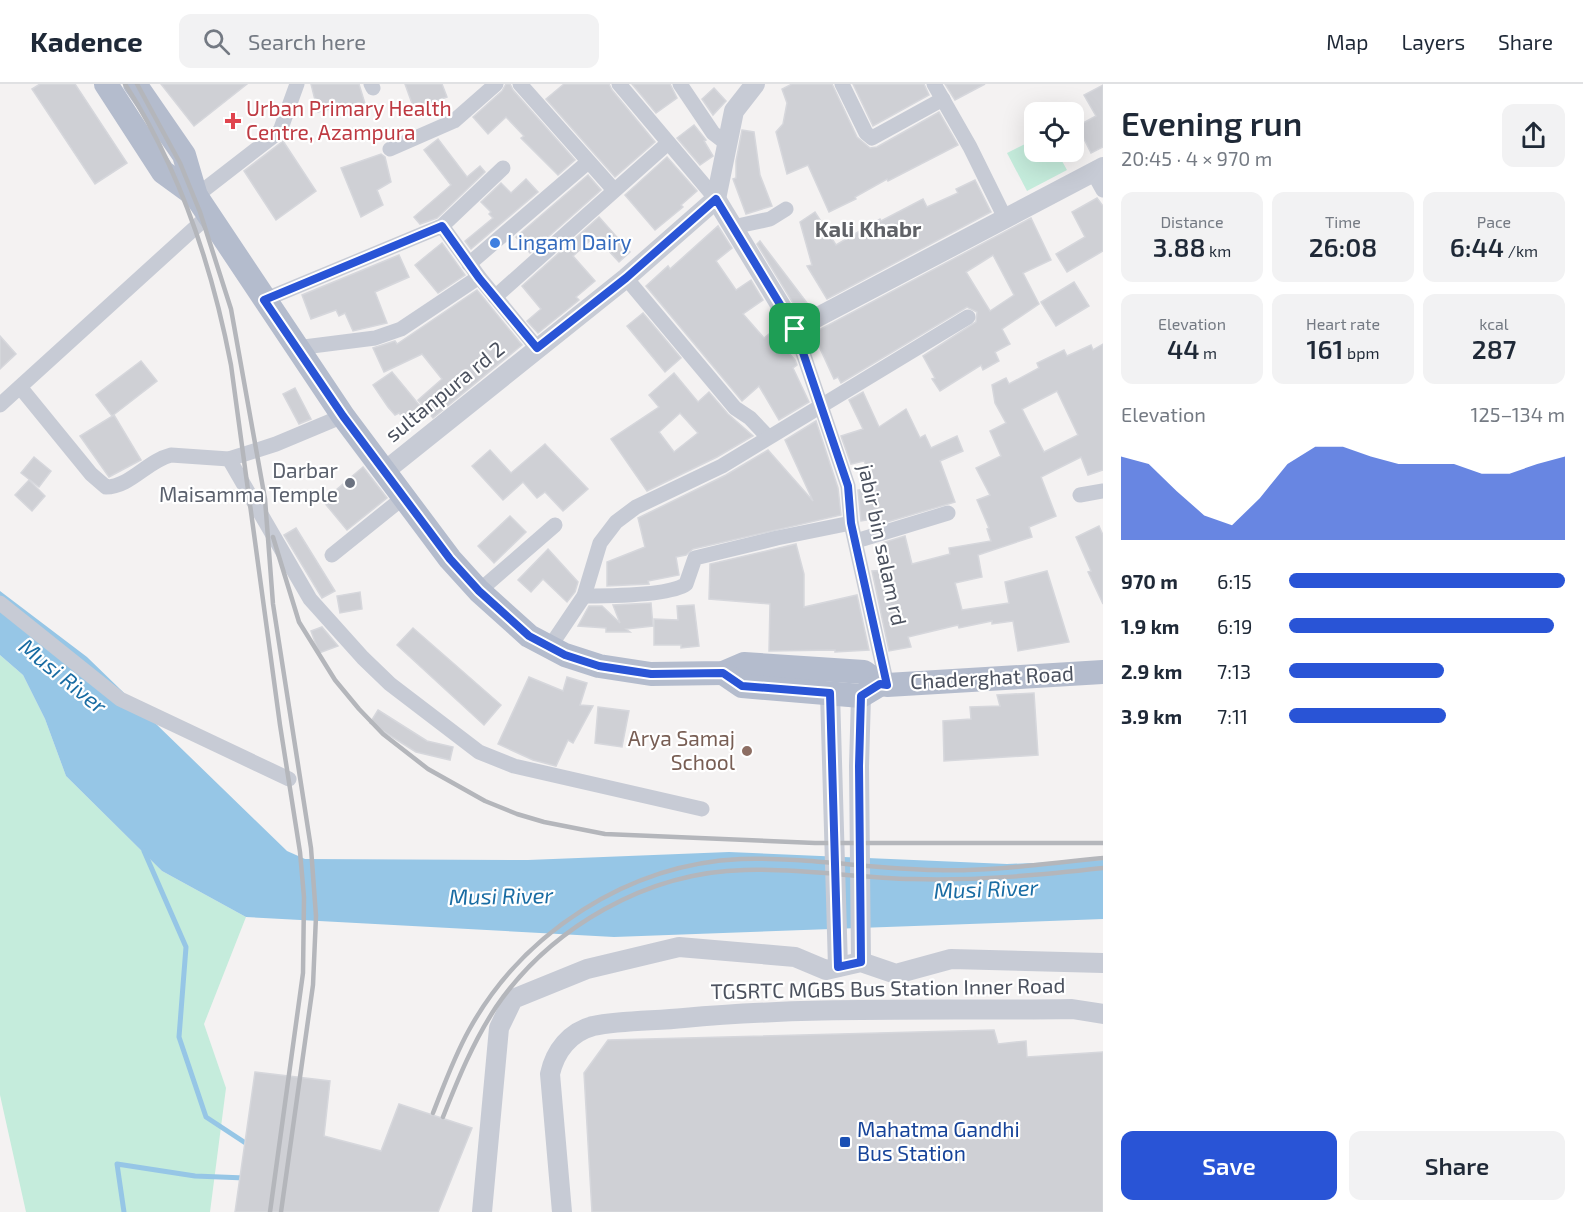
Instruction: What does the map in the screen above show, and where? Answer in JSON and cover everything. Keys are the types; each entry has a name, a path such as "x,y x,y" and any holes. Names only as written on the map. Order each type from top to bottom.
{"main road":[{"name":"Chaderghat Road","path":"106,84 163,172 203,205"},
{"name":"Chaderghat Road","path":"135,84 184,155 203,205 343,416 450,559 515,625 549,648 599,666 651,674 723,673 744,664 864,672 876,688"},
{"name":"Chaderghat Road","path":"723,673 742,686 830,693 1103,672"}],"street":[{"path":"0,405 280,131 297,84"},
{"path":"390,149 454,121 496,84"},
{"path":"520,84 614,189"},
{"name":"jabir bin salam rd","path":"619,84 716,199 795,329 848,486 851,523 856,541 876,688"},
{"path":"680,84 713,134 726,143"},
{"path":"716,199 734,111 755,84"},
{"path":"842,84 866,133 872,138 943,99"},
{"path":"934,84 970,147 1005,218"},
{"path":"495,297 668,143"},
{"path":"469,264 588,162"},
{"path":"264,300 442,226 503,168"},
{"path":"795,329 1098,169 1103,190"},
{"name":"sultanpura rd 2","path":"385,471 626,278 716,199"},
{"path":"732,227 770,219 786,209"},
{"path":"442,226 479,278 537,348"},
{"path":"296,348 375,338 401,329 479,278"},
{"path":"626,278 735,408 750,418 768,437"},
{"path":"549,648 584,596 600,543 615,522 636,507 722,465 968,317"},
{"path":"20,387 91,474 106,487 115,487 162,457 171,455 230,459 276,444 343,416"},
{"path":"230,459 310,598 363,658 390,684 479,752 514,766 702,809"},
{"path":"1080,495 1103,491"},
{"path":"332,555 404,497"},
{"path":"856,541 948,513"},
{"path":"584,596 622,596 676,589 686,584 695,558 851,523"},
{"path":"479,591 555,525"},
{"path":"0,603 120,699 289,778"},
{"name":"TGSRTC MGBS Bus Station Inner Road","path":"861,956 859,766 876,688"},
{"name":"TGSRTC MGBS Bus Station Inner Road","path":"830,693 838,958"},
{"name":"TGSRTC MGBS Bus Station Inner Road","path":"482,1212 499,1028 513,999 587,969 679,947 795,957 826,970 838,958 861,956 896,974 951,959 1103,963"},
{"name":"TGSRTC MGBS Bus Station Inner Road","path":"562,1212 550,1074 556,1053 568,1039 592,1026 750,1012 1072,1009 1103,1014"}],"green space":[{"path":"1024,144 1024,162 1063,162 1067,170 1027,191 1007,153"},
{"path":"0,655 23,675 45,719 66,776 162,871 246,917 204,1024 226,1088 210,1212 26,1212 0,1095"}],"water":[{"name":"Musi River","path":"0,591 87,657 287,851 305,859 528,860 729,852 1007,864 1103,860 1103,919 614,937 246,917 162,871 66,776 45,719 23,675 0,655"}],"building":[{"path":"40,84 75,84 127,163 95,184 32,89"},
{"path":"161,84 247,84 194,126"},
{"path":"311,84 359,84 366,107 347,113 345,105 318,112"},
{"path":"405,84 442,84 447,97 414,109"},
{"path":"506,84 510,84 575,160 558,175 521,138 524,136 506,117 488,134 473,117 502,91"},
{"path":"564,84 609,84 655,142 615,177 546,99"},
{"path":"632,84 670,84 677,98 656,113"},
{"path":"792,84 832,84 857,137 870,148 877,147 939,112 958,145 888,181 887,179 855,197 856,199 829,212 808,165 787,174 776,132 783,124 787,103 782,89"},
{"path":"853,84 924,84 929,95 873,126"},
{"path":"945,84 985,84 955,100"},
{"path":"1103,85 1103,147 1091,153 1084,139 1084,123 1096,116 1084,95"},
{"path":"714,88 726,101 713,115 702,99"},
{"path":"694,125 706,140 704,141 713,156 700,165 677,138"},
{"path":"742,130 754,132 760,175 772,206 746,214 733,179 736,178 736,161"},
{"path":"438,139 467,177 480,166 485,172 437,218 420,224 414,217 451,185 424,150"},
{"path":"283,141 316,191 276,220 244,171"},
{"path":"381,154 385,157 391,182 377,190 383,205 361,217 341,168"},
{"path":"667,157 697,191 681,205 683,207 655,230 625,195"},
{"path":"588,175 601,190 530,253 516,237"},
{"path":"526,179 538,192 471,249 465,241 493,218 489,214 491,212 481,202 501,183 511,193"},
{"path":"975,180 991,212 827,299 807,266 812,265 800,222 815,212 836,245 880,219 881,221 923,199 927,207 958,193 956,189"},
{"path":"1097,198 1103,206 1103,251 1067,272 1056,254 1085,237 1072,212"},
{"path":"599,217 630,252 619,262 595,236 573,256 595,281 576,297 579,300 538,333 527,321 541,309 522,286"},
{"path":"1031,218 1051,260 1023,273 1039,304 1002,329 1010,344 995,352 999,361 983,370 981,365 940,391 932,379 935,378 923,356 976,322 977,312 967,307 841,383 838,377 834,379 813,333","holes":["993,255 1014,295 990,311 966,272"]},
{"path":"718,226 732,248 716,261 736,290 751,280 763,300 743,314 764,338 779,326 788,338 780,343 795,360 797,365 793,368 809,402 779,420 759,386 742,401 646,286 668,266 670,269"},
{"path":"760,241 810,307 799,313 757,244"},
{"path":"442,243 465,275 438,293 415,265"},
{"path":"399,255 409,277 375,292 387,323 353,331 345,313 339,316 336,310 311,319 302,295"},
{"path":"1074,282 1089,306 1056,326 1041,302"},
{"path":"477,290 522,345 433,418 418,400 442,379 422,354 384,372 373,348 395,341 397,344"},
{"path":"643,313 681,358 665,372 627,326"},
{"path":"0,336 16,354 0,369"},
{"path":"1103,344 1103,470 1088,475 1081,457 1041,477 1056,516 1029,527 1032,537 978,555 982,577 955,583 962,610 1009,603 1005,582 1047,571 1069,642 1018,651 1013,621 992,624 992,621 959,628 958,625 908,637 911,647 889,651 872,571 891,570 882,543 905,536 912,564 950,554 949,548 991,541 987,529 989,528 977,500 990,495 976,468 1001,456 990,431 1006,423 995,403 992,385 1006,378 1009,384 1039,368 1037,363 1064,350 1067,356 1091,345 1093,350","holes":["1057,391 1078,435 1044,452 1022,409"]},
{"path":"141,361 157,381 112,416 96,395"},
{"path":"392,372 420,406 404,419 399,413 395,415 373,385"},
{"path":"674,373 698,402 709,392 728,414 753,436 717,457 647,491 611,439 659,407 649,395","holes":["680,413 698,433 674,452 659,432"]},
{"path":"295,388 311,419 299,424 283,394"},
{"path":"863,392 879,427 906,409 920,438 925,435 931,448 957,436 963,451 940,461 955,502 880,524 879,518 861,521 858,490 876,487 864,461 851,464 841,436 863,429 849,400"},
{"path":"114,415 141,460 109,477 80,436"},
{"path":"816,421 838,488 841,515 693,549 686,555 676,557 679,575 648,581 649,584 607,586 607,562 645,547 638,518 726,475 768,450 813,501 785,440"},
{"path":"545,444 588,489 563,511 545,492 537,498 523,482 503,500 472,466 490,450 511,473"},
{"path":"34,457 51,471 39,487 21,473"},
{"path":"363,467 387,498 347,530 323,501"},
{"path":"29,480 45,496 32,511 15,495"},
{"path":"510,516 526,532 494,563 478,546"},
{"path":"1099,526 1103,535 1103,604 1088,572 1091,571 1076,537"},
{"path":"296,528 335,591 322,598 284,535"},
{"path":"796,544 804,574 804,607 857,595 869,650 769,651 770,604 709,599 710,564"},
{"path":"548,549 578,582 575,592 567,602 543,579 531,592 518,580"},
{"path":"360,592 362,609 340,613 337,596"},
{"path":"651,603 653,626 626,629 630,632 606,632 606,628 578,626 589,606 602,606 620,623 613,605"},
{"path":"694,605 699,646 681,648 681,645 654,645 654,619 678,620 677,606"},
{"path":"322,627 338,646 319,653 311,631"},
{"path":"413,628 501,705 484,725 397,645"},
{"path":"529,677 563,691 567,677 587,683 580,705 593,706 573,743 568,740 556,766 533,760 498,744"},
{"path":"1034,693 1038,755 944,761 943,721 971,719 970,707 1000,706 997,695"},
{"path":"598,707 629,711 622,747 595,743"},
{"path":"378,710 427,741 453,747 450,760 416,752 370,723"},
{"name":"Mahatma Gandhi Bus Station","path":"994,1030 998,1044 1026,1041 1027,1057 1103,1052 1103,1212 592,1212 584,1073 608,1040"},
{"path":"255,1072 330,1081 324,1136 381,1151 399,1104 472,1128 438,1212 235,1212"}],"waterway":[{"path":"144,851 186,947 179,1037 206,1117 247,1144 248,1148"},
{"path":"124,1212 117,1164 195,1176 245,1178"}],"railway":[{"path":"125,84 145,116 178,184 204,255 223,328 231,365 280,725 300,852 304,897 303,973 270,1212"},
{"path":"137,84 180,163 200,212 231,309 265,499 273,604 311,848 316,916 313,985 281,1212"},
{"path":"273,537 299,622 335,680 359,709 383,734 428,769 485,801 517,814 544,822 605,834 815,843 1103,843"},
{"path":"433,1113 469,1030 492,995 519,963 549,934 583,910 620,889 659,874 699,864 741,859 957,870 1103,858"},
{"path":"443,1117 480,1034 496,1007 518,978 544,952 573,929 604,909 638,893 672,881 708,873 745,870 787,870 892,878 960,879 1103,868"}],"place":[{"name":"Urban Primary Health Centre, Azampura","path":"233,121"},
{"name":"Lingam Dairy","path":"495,243"},
{"name":"Darbar Maisamma Temple","path":"350,483"},
{"name":"Arya Samaj School","path":"747,751"},
{"name":"Mahatma Gandhi Bus Station","path":"845,1142"}],"district":[{"name":"Kali Khabr","path":"868,229"}],"route":[{"path":"716,199 795,329 848,486 851,523 887,685 880,684 861,696 859,766 861,962 838,967 830,693 742,686 723,673 651,674 599,666 565,655 529,636 479,591 450,559 343,416 264,300 442,226 479,278 537,348 626,278 658,247 716,199"}]}
